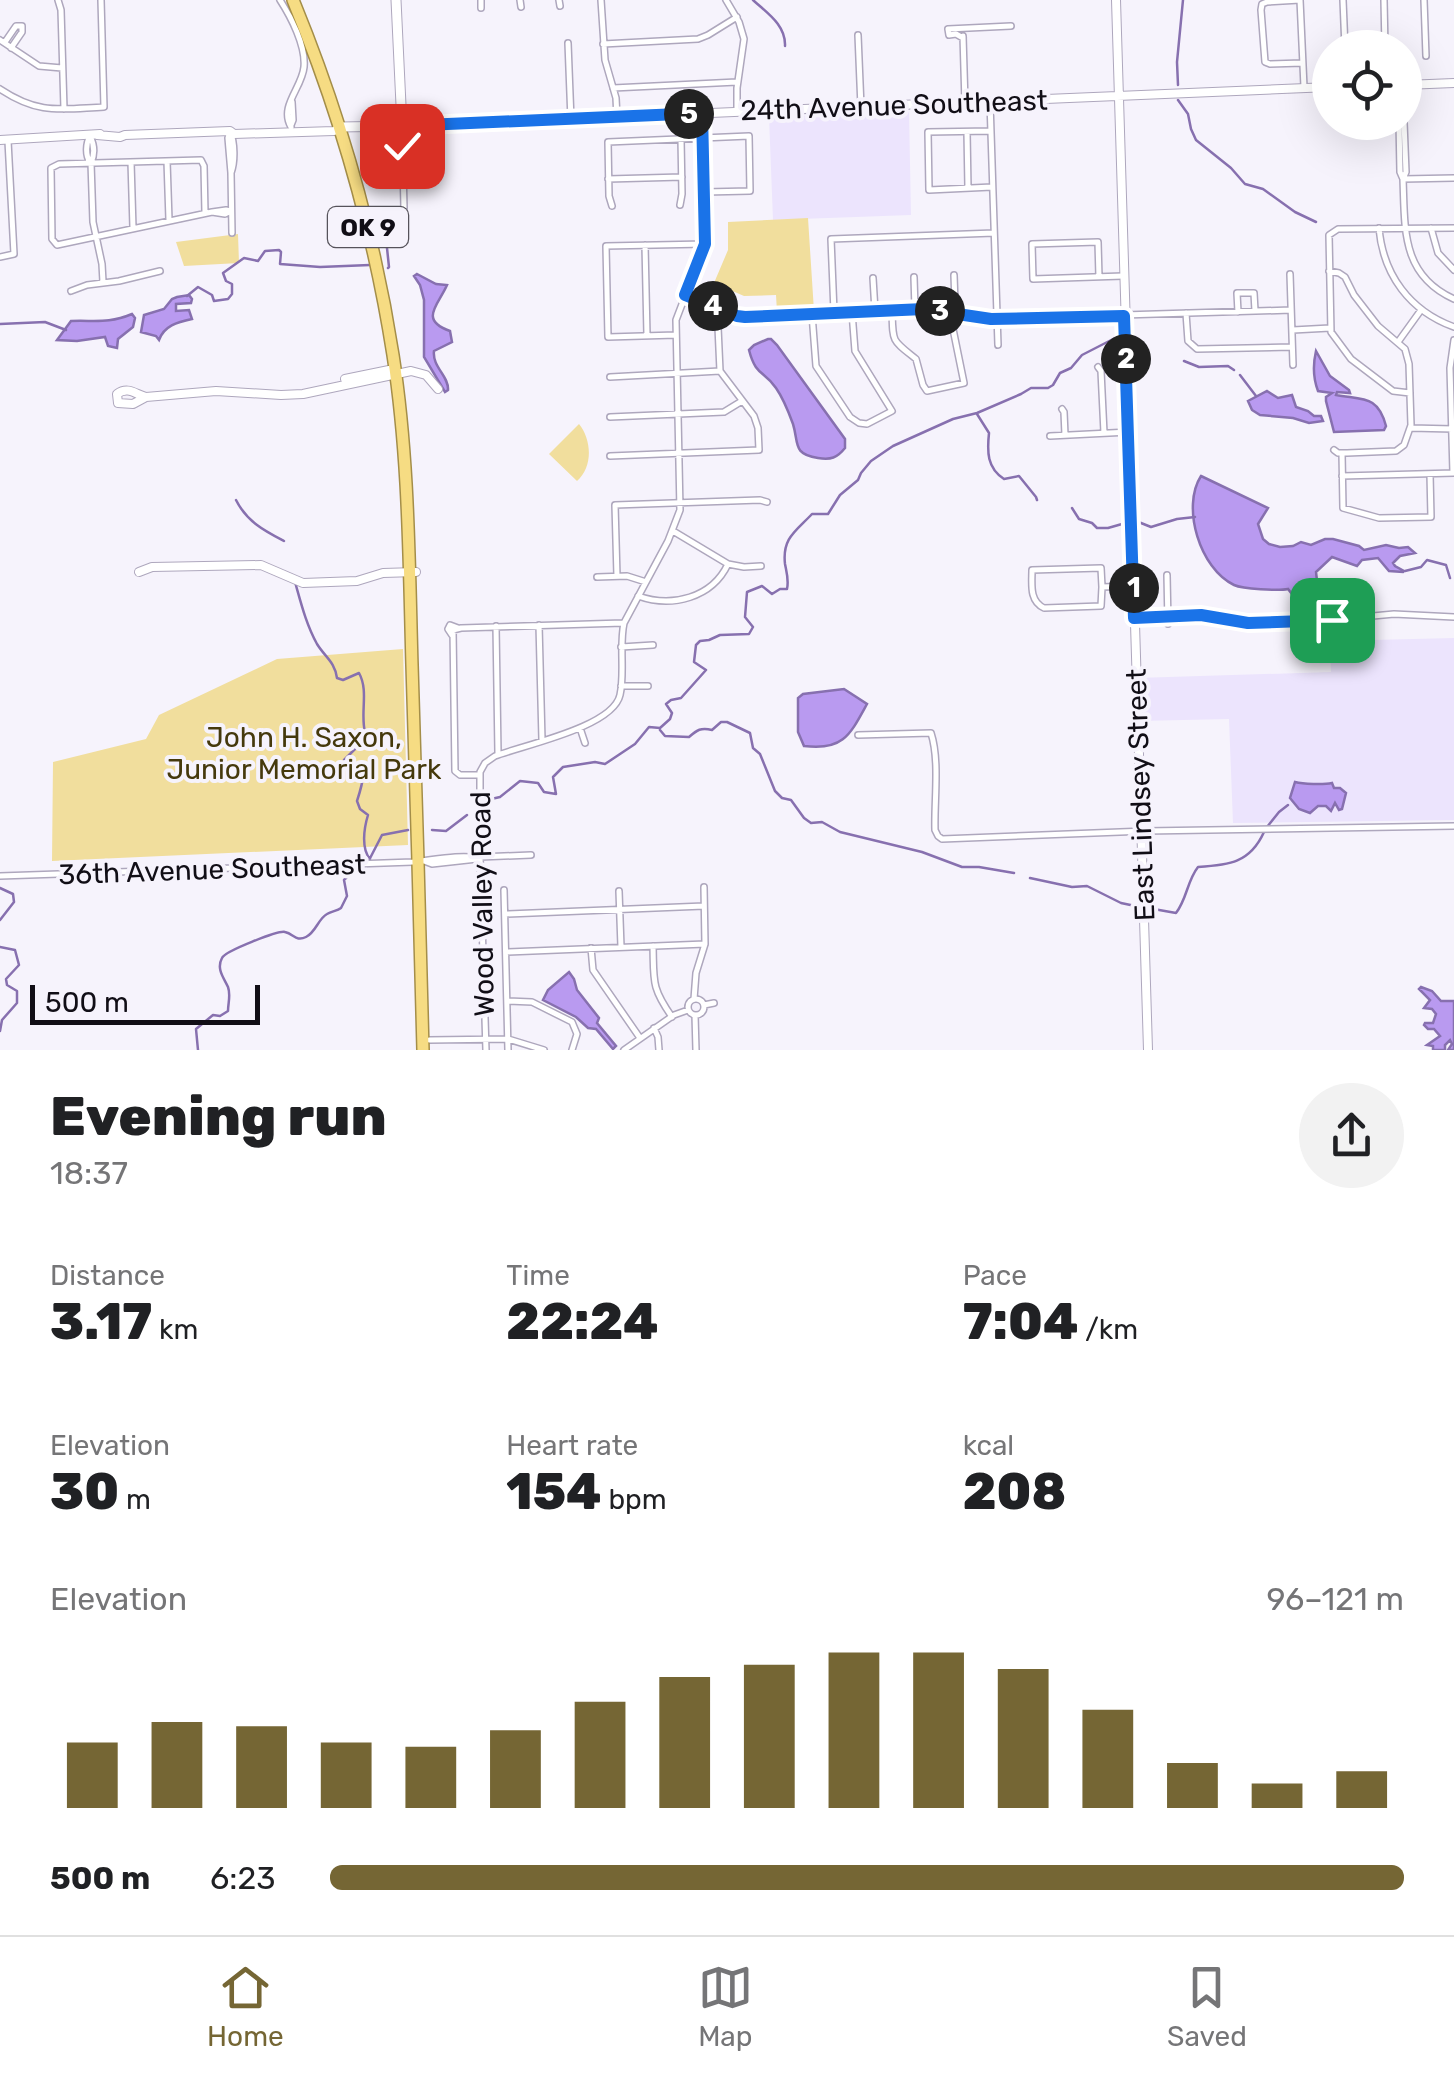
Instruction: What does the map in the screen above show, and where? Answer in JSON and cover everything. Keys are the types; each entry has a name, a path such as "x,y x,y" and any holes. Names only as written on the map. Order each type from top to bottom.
{"highway":[{"name":"OK 9","path":"296,0 341,127 379,275 397,372 413,572 427,1047"}],"main road":[{"path":"396,0 402,126"},
{"name":"24th Avenue Southeast","path":"341,127 402,126"}],"street":[{"path":"58,0 67,109"},
{"path":"0,89 30,106 46,110 104,107 101,0"},
{"path":"280,0 290,16 304,57 302,74 287,113 291,127"},
{"path":"481,0 481,8"},
{"path":"601,0 602,44 617,118"},
{"path":"726,0 737,17 744,44 737,82 738,112"},
{"name":"East Lindsey Street","path":"1116,0 1148,1050"},
{"path":"1302,63 1266,63 1262,8 1265,2 1300,0 1304,88"},
{"path":"1343,0 1344,30"},
{"path":"1384,0 1385,30"},
{"path":"1424,0 1426,56"},
{"path":"602,44 698,39 737,17"},
{"path":"11,48 22,26 16,26 2,42 11,48 42,67 62,68"},
{"path":"962,38 947,32 950,28 1010,26"},
{"path":"962,28 966,103"},
{"path":"858,35 861,107"},
{"path":"568,43 571,120"},
{"path":"613,88 737,82"},
{"path":"1422,84 1454,83"},
{"name":"24th Avenue Southeast","path":"402,126 1312,88"},
{"path":"990,102 998,344"},
{"path":"648,686 621,686 621,646 624,623 660,547 679,518 676,320 705,244 702,113"},
{"path":"402,126 404,208"},
{"name":"24th Avenue Southeast","path":"3,138 341,127"},
{"name":"24th Avenue Southeast","path":"230,131 306,132 341,127"},
{"path":"230,131 232,233"},
{"path":"991,131 928,132 929,190 992,187"},
{"path":"967,132 968,188"},
{"path":"93,136 87,141 88,158 103,282"},
{"path":"612,206 608,142 749,136 750,191 705,192"},
{"path":"0,258 14,254 3,138"},
{"path":"680,204 681,139"},
{"path":"1401,140 1400,172 1408,248 1418,269 1433,286 1454,299"},
{"path":"167,161 169,220"},
{"path":"209,213 202,161 52,166 54,243 62,245 169,220 231,211"},
{"path":"131,162 133,228"},
{"path":"608,179 682,177"},
{"path":"1403,179 1454,178"},
{"path":"1379,228 1383,256 1406,296 1421,310 1454,327"},
{"path":"1431,228 1436,249 1454,270"},
{"path":"1410,393 1392,390 1350,359 1335,340 1330,328 1330,234 1338,229 1454,228"},
{"path":"834,312 831,239 994,233"},
{"path":"1099,277 1098,242 1032,244 1034,279 1099,277 1123,276"},
{"path":"645,244 647,336"},
{"path":"676,334 608,337 606,246 705,244"},
{"path":"1329,271 1345,276 1354,295 1378,326 1398,342 1408,359 1411,428 1404,445 1396,451 1338,452 1344,508 1379,518 1431,517 1430,474"},
{"path":"71,291 160,272"},
{"path":"1290,274 1293,366"},
{"path":"892,310 894,340 916,359 927,391 964,383 952,324 954,275"},
{"path":"914,277 915,309"},
{"path":"873,278 875,311"},
{"path":"1238,312 1237,293 1254,293 1255,311"},
{"path":"685,295 745,317 915,309 997,319 1291,310"},
{"path":"610,456 759,450 757,424 720,371 718,327 723,310"},
{"path":"1398,342 1421,310"},
{"path":"812,314 817,369 850,417 867,424 892,411 854,351 852,312"},
{"path":"1186,312 1188,341 1201,351 1292,347"},
{"path":"1292,330 1330,328"},
{"path":"1342,476 1454,473 1450,362 1454,340"},
{"path":"1098,368 1104,433"},
{"path":"146,397 300,391 389,370 422,373 438,389"},
{"path":"610,377 720,371"},
{"path":"610,417 724,412 742,401"},
{"path":"1062,409 1066,435"},
{"path":"1411,428 1453,428"},
{"path":"1050,436 1128,432"},
{"path":"617,576 615,505 767,502"},
{"path":"673,531 728,564 744,568 761,566"},
{"path":"638,596 662,601 702,594 728,564"},
{"path":"139,572 152,567 258,565 294,580 357,581 382,572 413,572"},
{"path":"1100,568 1102,587 1101,606 1044,608 1033,596 1032,570 1100,568"},
{"path":"1166,575 1168,620"},
{"path":"597,577 633,576 646,582"},
{"path":"1102,587 1134,586"},
{"path":"1134,618 1248,623 1320,622 1394,614 1454,617"},
{"path":"479,775 456,774 453,630 624,623"},
{"path":"539,625 542,740"},
{"path":"496,626 498,754"},
{"path":"621,646 653,645"},
{"name":"Wood Valley Road","path":"486,1050 479,775 485,763 498,754 597,720 614,709 621,686"},
{"path":"580,728 585,743"},
{"path":"858,734 932,735 936,830 939,837 949,839 1454,826"},
{"name":"36th Avenue Southeast","path":"0,876 531,855"},
{"path":"688,1010 705,944 704,887"},
{"path":"504,890 508,1050"},
{"path":"618,891 621,947"},
{"path":"504,914 704,906"},
{"path":"506,952 705,944"},
{"path":"652,946 654,986 672,1017"},
{"path":"591,948 593,970 611,990 640,1038"},
{"path":"694,998 704,1005 714,1003"},
{"path":"507,1001 532,1002 550,1017 572,1022 577,1034 572,1050"},
{"path":"696,1016 704,1005"},
{"path":"624,1050 688,1010"},
{"path":"688,1010 696,1016"},
{"path":"696,1016 696,1050"},
{"path":"654,1028 659,1050"},
{"path":"427,1047 508,1038 544,1050"}],"shaded area":[{"path":"909,112 911,215 773,220 769,117"},
{"path":"414,276 447,285 433,311 435,322 450,331 452,342 434,351 435,362 448,385 445,392 424,357 424,300"},
{"path":"189,295 191,303 176,304 176,311 189,310 192,319 172,325 159,340 141,332 144,315 164,309 172,299"},
{"path":"132,314 133,327 118,339 117,348 108,346 105,337 57,340 71,321 108,320"},
{"path":"768,339 777,345 845,439 845,448 836,456 818,458 800,450 783,401 772,382 754,365 749,350"},
{"path":"1316,351 1330,376 1350,393 1336,395 1374,404 1383,416 1384,430 1334,432 1326,401 1332,393 1318,391 1315,381"},
{"path":"1267,391 1278,398 1292,395 1296,407 1321,416 1323,421 1309,423 1260,415 1248,401"},
{"path":"1201,476 1268,508 1258,524 1269,544 1311,545 1333,539 1364,550 1386,545 1408,547 1415,553 1400,556 1393,563 1403,572 1389,571 1378,558 1362,560 1357,566 1332,557 1316,572 1318,589 1306,620 1288,589 1234,585 1212,566 1203,552 1194,520 1195,489"},
{"path":"1454,638 1454,820 1233,823 1229,719 1138,721 1136,678 1331,672 1330,641"},
{"path":"844,689 867,704 855,724 837,743 804,746 798,732 798,698"},
{"path":"1295,782 1332,783 1346,793 1342,809 1335,803 1331,811 1326,806 1318,806 1310,813 1299,809 1290,798"},
{"path":"569,972 577,990 599,1018 597,1023 616,1046 613,1049 596,1029 543,1000 548,990"},
{"path":"1421,987 1432,991 1441,1001 1454,1001 1454,1050 1448,1050 1450,1040 1445,1050 1433,1050 1433,1046 1427,1045 1440,1036 1424,1025 1433,1023 1436,1014 1424,1008 1430,1000"}],"green space":[{"path":"808,218 814,311 777,312 776,295 744,296 714,283 728,250 728,222"},
{"path":"238,234 239,263 184,266 176,242"},
{"path":"579,424 589,453 586,468 577,481 549,454"},
{"name":"John H. Saxon, Junior Memorial Park","path":"403,649 408,845 52,861 53,762 146,739 159,715 277,659"}],"waterway":[{"path":"753,0 779,26 785,46"},
{"path":"1178,85 1183,0"},
{"path":"1178,100 1188,114 1196,140 1245,184 1263,189 1316,222"},
{"path":"765,116 779,114"},
{"path":"391,246 402,239"},
{"path":"387,248 388,268"},
{"path":"187,296 198,287 212,295 214,301 228,299 232,284 223,273 244,258 258,261 265,251 279,250 280,264 370,265"},
{"path":"0,324 45,322 66,330"},
{"path":"487,800 500,797 520,781 538,783 544,792 556,794 553,777 563,767 605,764 635,744 649,727 660,728 672,713 666,704 681,698 706,670 694,662 696,645 720,635 749,634 753,627 745,617 747,592 762,586 772,594 787,589 785,555 791,536 812,514 828,514 871,461 893,446 953,419 977,413 1031,388 1048,388 1082,355 1119,336"},
{"path":"1184,361 1199,367 1228,366 1234,370"},
{"path":"1240,375 1256,396"},
{"path":"977,414 989,433 988,453 994,470 1004,479 1019,476 1037,500"},
{"path":"236,500 251,520 284,541"},
{"path":"1072,508 1079,519 1097,528 1129,522"},
{"path":"1136,521 1151,527 1195,517"},
{"path":"1405,571 1421,567 1427,560 1446,565 1450,578"},
{"path":"295,582 310,629 337,678 343,680 359,673 362,680 365,732 344,760 350,769 364,771 357,801 368,815 364,844 370,859"},
{"path":"660,730 665,736 689,737 727,722 750,733 753,748 760,754 775,791 791,800 811,823 822,822 840,832 922,852 962,867 1014,873"},
{"path":"1267,827 1288,805"},
{"path":"432,830 446,831 467,815"},
{"path":"198,1050 196,1029 213,1015 228,1011 228,987 220,970 222,958 273,934 285,932 300,939 309,935 324,916 341,908 347,896 344,880 366,866 382,835 408,830"},
{"path":"1148,908 1176,913 1198,867 1245,856 1264,832"},
{"path":"1030,878 1072,887 1087,886 1121,903 1140,907"},
{"path":"0,888 13,894 14,902 0,920"},
{"path":"0,947 15,950 19,965 6,979 7,985 17,991 17,1003 2,1020 0,1031"}],"route":[{"path":"402,146 402,126 702,113 705,244 685,295 745,317 924,309 991,319 1124,316 1134,618 1201,615 1248,623 1332,620"}]}
